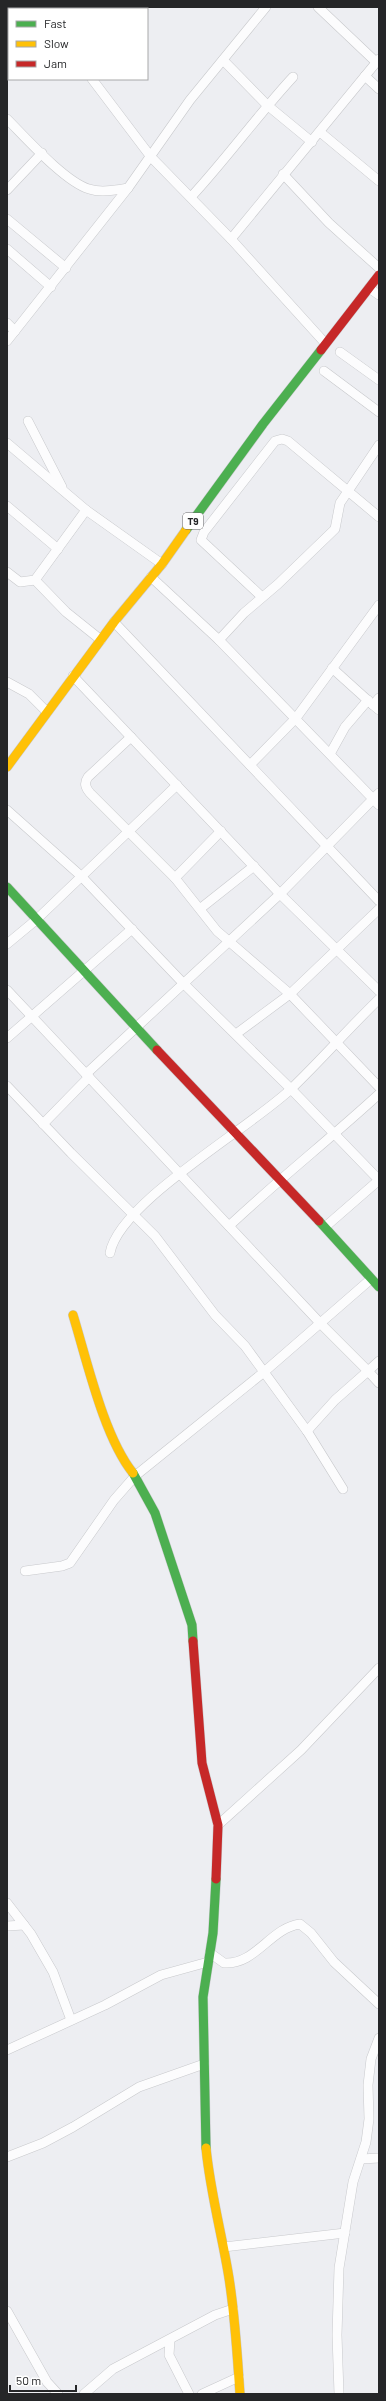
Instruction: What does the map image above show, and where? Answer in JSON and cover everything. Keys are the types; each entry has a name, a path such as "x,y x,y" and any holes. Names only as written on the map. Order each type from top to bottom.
{"main road":[{"name":"T9","path":"7,767 100,640 162,564 325,343 379,275"},
{"path":"7,887 135,1027 280,1178 379,1287"},
{"path":"73,1315 99,1398 121,1458 135,1476 155,1513 172,1568 190,1615 194,1638 197,1716 202,1763 218,1825 214,1869 215,1903 203,1997 208,2169 224,2247 233,2309 240,2394"}],"street":[{"path":"7,342 128,188 151,157 169,128 266,7"},
{"path":"231,240 283,174 312,142 378,60 318,7"},
{"path":"223,60 267,105 312,142"},
{"path":"365,76 379,88"},
{"path":"191,197 220,165 267,105 293,77"},
{"path":"93,80 151,157 191,197 325,343"},
{"path":"7,119 42,153 82,186 98,190 128,188"},
{"path":"320,132 379,181"},
{"path":"7,190 42,153"},
{"path":"283,174 334,228 379,268"},
{"path":"7,219 66,268"},
{"path":"7,249 51,287"},
{"path":"369,288 379,295"},
{"path":"7,323 15,331"},
{"path":"340,352 379,380"},
{"path":"324,371 379,412"},
{"path":"28,421 64,492"},
{"path":"262,597 201,540 204,532 275,441 282,439 288,441 379,517"},
{"path":"7,443 86,510 162,564"},
{"path":"219,640 262,597 335,529 340,503 347,490 379,445"},
{"path":"7,506 58,549"},
{"path":"7,572 20,582 35,580 86,510"},
{"path":"43,1124 135,1027 280,894 327,846 377,799 330,754 219,640 151,577"},
{"path":"35,580 66,612 100,640"},
{"path":"250,765 296,718 379,605"},
{"path":"114,622 379,901"},
{"path":"330,754 345,727 375,703 332,668"},
{"path":"73,676 280,894 379,991"},
{"path":"7,682 29,694 47,712"},
{"path":"131,737 85,781 90,793 131,832 175,878 201,908 217,931 290,994 379,1087"},
{"path":"7,944 36,920 81,876 131,832 177,785"},
{"path":"7,810 81,876 183,982 291,1089 379,1180 324,1226"},
{"path":"175,878 221,831"},
{"path":"201,908 254,866"},
{"path":"236,1034 290,994 337,951 379,909"},
{"path":"7,1038 83,970 132,929"},
{"path":"7,990 320,1324 379,1383"},
{"path":"110,1253 112,1244 134,1215 179,1173 236,1133 291,1089 336,1041 379,999"},
{"path":"7,1086 155,1236 215,1315 246,1346 307,1431 343,1489"},
{"path":"229,1226 280,1178 335,1134 379,1094"},
{"path":"25,1571 62,1566 70,1563 114,1500 135,1476 264,1372 371,1279"},
{"path":"307,1431 335,1400 379,1361"},
{"path":"218,1825 301,1750 379,1668"},
{"path":"7,1903 24,1925 53,1972 72,2020"},
{"path":"7,2050 72,2020 165,1973 209,1957 224,1963 247,1958 278,1934 300,1924 311,1933 334,1962 379,2004"},
{"path":"7,1926 24,1925"},
{"path":"339,2394 337,2335 339,2268 353,2182 366,2142 369,2119 368,2085 371,2059 379,2038"},
{"path":"7,2157 61,2134 139,2087 204,2064"},
{"path":"361,2158 379,2158"},
{"path":"224,2247 345,2233"},
{"path":"84,2394 113,2369 170,2340 216,2314 233,2309"},
{"path":"7,2310 47,2382 58,2394"},
{"path":"170,2340 169,2355 189,2394"},
{"path":"202,2394 239,2377"}],"traffic: fast":[{"path":"186,530 263,424 321,350"},
{"path":"7,887 157,1050"},
{"path":"319,1221 379,1287"},
{"path":"133,1473 155,1513 192,1625 193,1641"},
{"path":"206,2148 203,1997 213,1933 216,1879"}],"traffic: slow":[{"path":"7,767 114,622 162,564 186,530"},
{"path":"73,1315 97,1398 113,1440 133,1473"},
{"path":"206,2148 210,2179 230,2287 236,2333 240,2394"}],"traffic: jam":[{"path":"321,350 379,275"},
{"path":"157,1050 319,1221"},
{"path":"193,1641 202,1763 218,1825 216,1879"}]}
